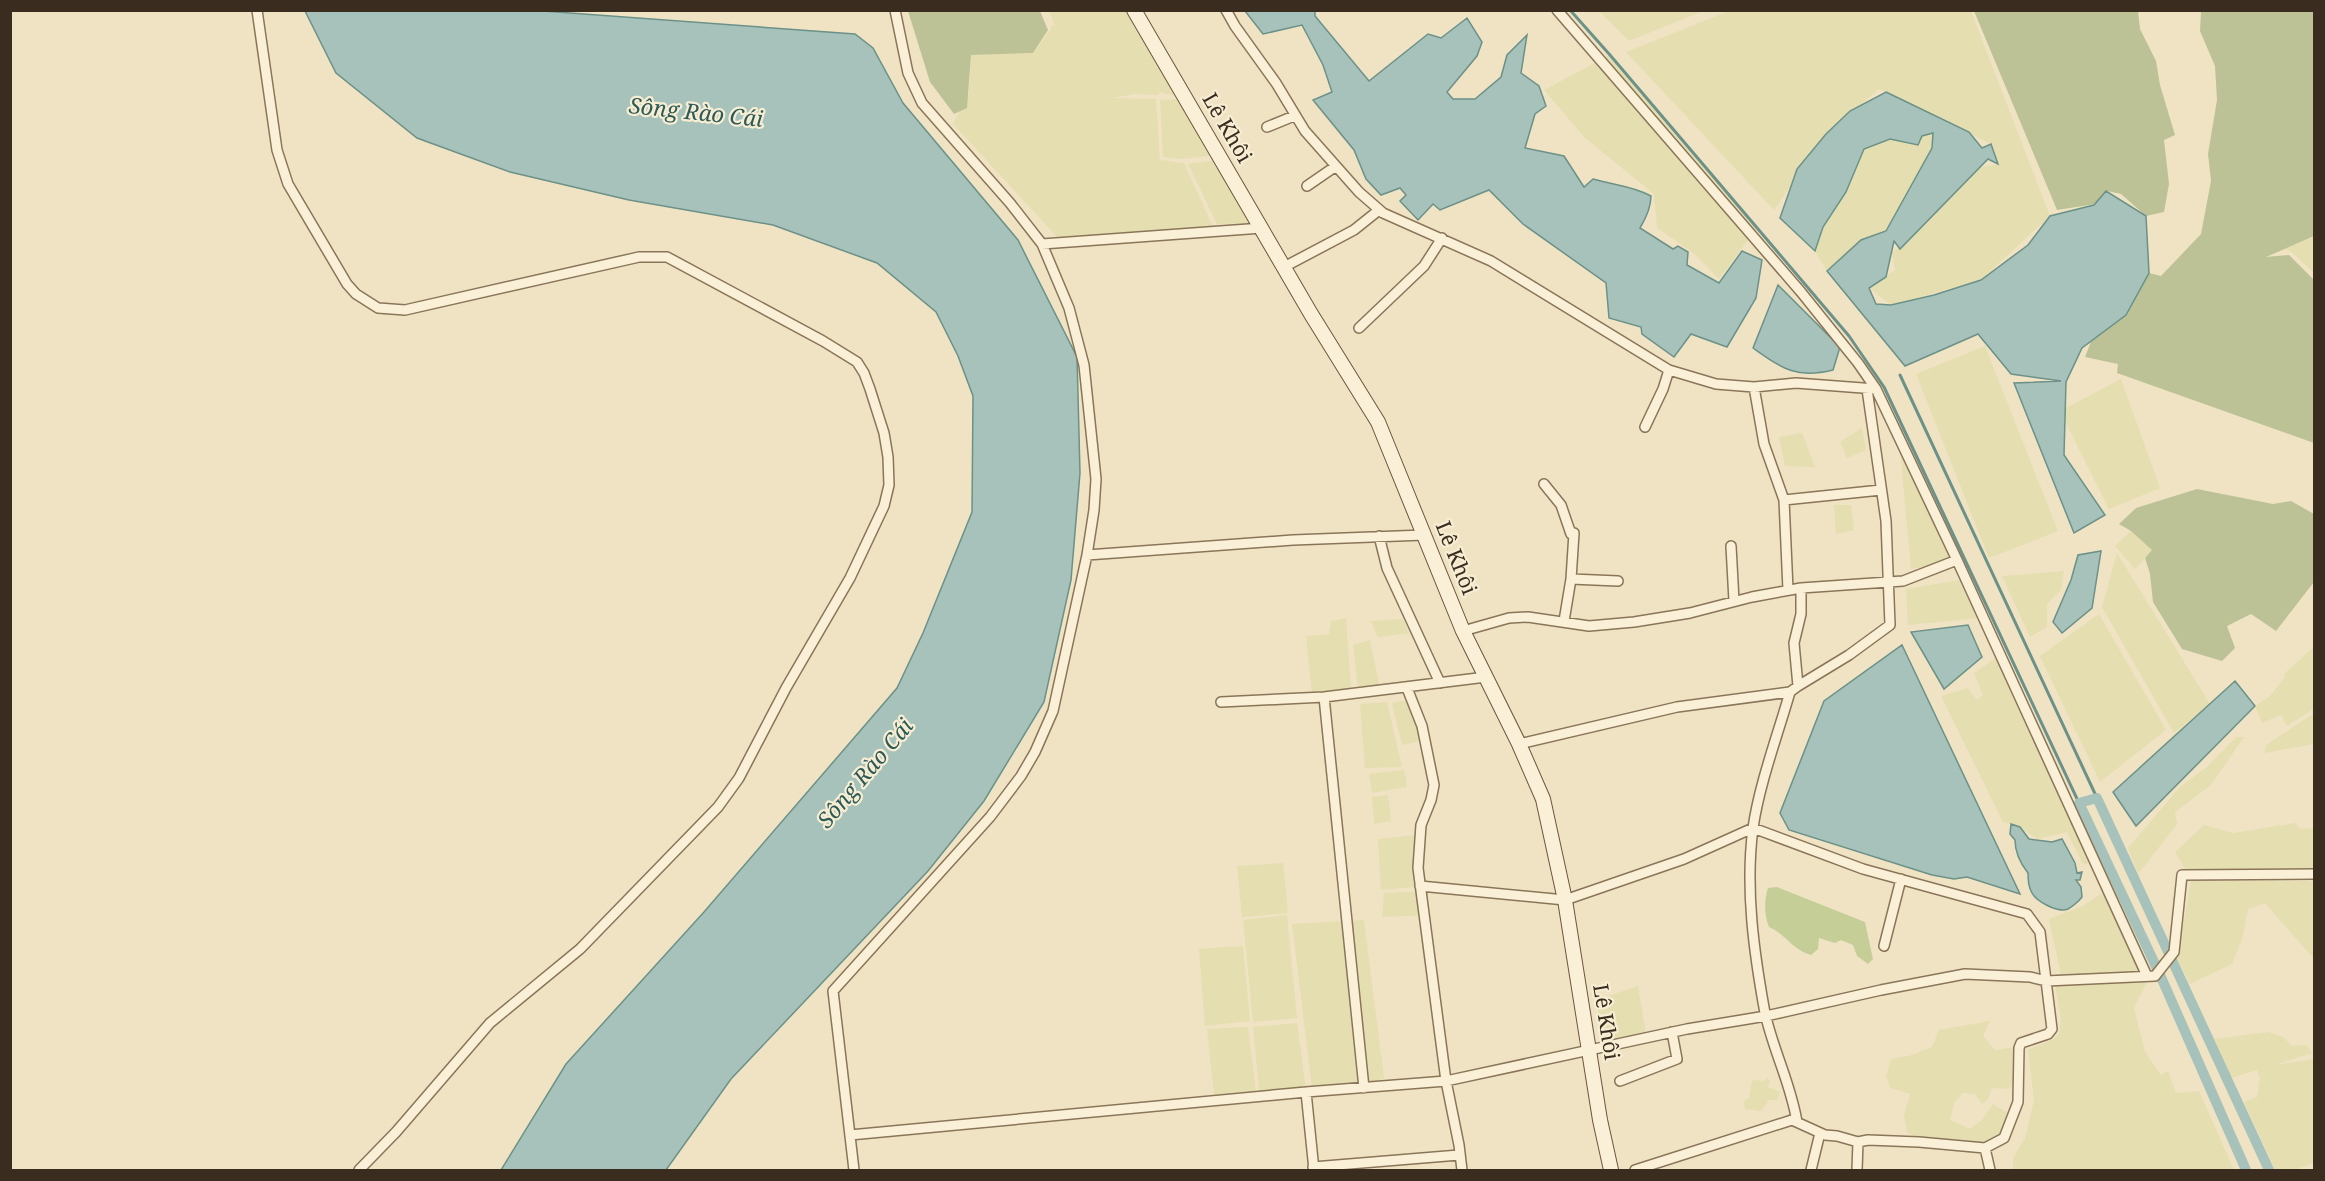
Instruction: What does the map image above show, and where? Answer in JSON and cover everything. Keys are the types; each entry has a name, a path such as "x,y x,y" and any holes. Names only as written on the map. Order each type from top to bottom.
{"street":[{"path":"257,10 281,166 296,200 348,284 361,298 385,309 405,310 631,259 654,255 667,257 823,341 857,362 870,389 884,433 888,457 889,478 886,498 876,526 839,599 786,688 734,788 580,949 490,1023 396,1132 359,1170"},
{"path":"854,1170 833,991 990,817 1016,783 1035,752 1053,711 1088,555 1096,479 1084,365 1069,308 1042,244 1010,203 922,103 908,73 895,10"},
{"path":"1226,10 1276,83 1294,116 1359,192 1379,210 1508,270 1669,370 1716,384 1754,387 1796,383 1871,389"},
{"path":"1557,10 1801,292 1862,369 1957,560 2151,976"},
{"name":"Lê Khôi","path":"1139,12 1311,314 1378,422 1463,631 1519,744 1543,799 1565,900 1611,1170"},
{"path":"1267,127 1294,116"},
{"path":"1307,186 1336,166"},
{"path":"1284,267 1354,230 1379,210"},
{"path":"1042,244 1262,228"},
{"path":"1359,328 1424,266 1442,238"},
{"path":"1645,427 1663,389 1669,370"},
{"path":"1754,387 1764,444 1784,500 1788,590"},
{"path":"1519,744 1677,707 1794,689 1887,630 1890,626 1890,582 1886,521 1871,389"},
{"path":"1544,484 1561,506 1572,534 1571,579 1564,621"},
{"path":"1784,500 1881,490"},
{"path":"1088,555 1293,540 1424,535"},
{"path":"1379,536 1387,568 1440,682"},
{"path":"1731,546 1734,601"},
{"path":"1463,631 1509,618 1528,617 1589,626 1616,624 1690,613 1734,601 1801,588 1903,581 1957,560"},
{"path":"1571,579 1618,581"},
{"path":"1797,1122 1794,1101 1766,1016 1754,943 1751,866 1753,828 1794,689 1794,643 1801,614 1801,588"},
{"path":"1221,702 1324,697 1486,677"},
{"path":"1407,688 1422,726 1434,785 1431,800 1420,825 1418,868 1446,1081 1462,1170"},
{"path":"1324,697 1364,1088"},
{"path":"1420,886 1565,900 1684,859 1753,828 1863,869 2027,914 2040,932 2052,1029 2048,1034 2021,1043 2019,1048 2019,1102 2004,1138 1985,1148 1919,1142 1868,1140 1858,1142 1820,1133 1791,1120 1635,1170"},
{"path":"850,1135 1446,1081 1672,1032 1766,1016 1965,974 2030,977 2046,981 2151,976 2172,955 2176,941 2182,875 2314,874"},
{"path":"1884,946 1901,879"},
{"path":"1620,1081 1677,1059 1672,1032"},
{"path":"1306,1092 1314,1169 1460,1155"},
{"path":"1811,1170 1820,1133"},
{"path":"1857,1170 1858,1142"},
{"path":"1985,1148 1990,1170"}],"shaded area":[{"path":"1049,11 1137,11 1185,98 1159,92 1159,95 1135,94 1112,98 1156,99 1160,160 1184,163 1213,227 1059,239 953,124 969,93 971,55 1033,53 1051,29 1051,25 1055,26"},
{"path":"1599,11 1703,11 1629,41"},
{"path":"1729,11 1971,11 2050,216 1981,280 1891,305 1869,288 1895,270 1892,252 1906,243 1979,168 1998,164 1991,144 1879,89 1826,134 1774,210 1626,52"},
{"path":"1610,55 1757,228 1719,279 1692,252 1657,228 1654,194 1585,138 1544,90"},
{"path":"1187,99 1218,155 1183,159 1163,157 1160,100"},
{"path":"1933,133 1932,148 1886,231 1861,240 1827,271 1815,251 1823,227 1846,192 1864,149 1890,139 1918,145 1922,135"},
{"path":"1218,160 1250,223 1217,224 1188,164"},
{"path":"2314,237 2314,273 2293,253 2284,248"},
{"path":"1985,346 2058,531 1989,558 1916,374"},
{"path":"2121,379 2160,488 2109,509 2060,411"},
{"path":"1862,428 1866,450 1847,458 1840,442"},
{"path":"1802,433 1815,467 1785,466 1779,437"},
{"path":"1900,449 1955,561 1911,569"},
{"path":"1834,505 1851,505 1854,530 1836,534"},
{"path":"2131,531 2152,550 2135,569 2115,546"},
{"path":"2117,553 2210,704 2174,733 2102,607"},
{"path":"2064,571 2061,590 2047,604 2047,627 2030,637 2002,576"},
{"path":"1965,579 1980,618 1908,625 1906,589"},
{"path":"2099,614 2166,730 2100,782 2040,656"},
{"path":"1346,618 1351,689 1312,692 1306,636 1329,634 1331,621"},
{"path":"1403,619 1409,633 1378,637 1371,621"},
{"path":"1370,640 1380,688 1358,689 1353,645"},
{"path":"2314,647 2314,711 2312,710 2287,726 2281,715 2262,723 2255,706 2270,696 2285,677 2284,674"},
{"path":"2000,655 2100,862 2083,864 2067,832 2037,839 2020,827 2003,822 1941,696 1968,688 1977,700 1983,695 1974,673"},
{"path":"1413,699 1424,740 1402,745 1392,703"},
{"path":"1387,702 1402,767 1365,768 1360,704"},
{"path":"2314,713 2314,744 2264,753 2266,745"},
{"path":"2236,737 2244,737 2211,785 2175,812 2177,824 2138,874 2128,848 2180,787 2207,767"},
{"path":"1404,770 1407,787 1372,793 1369,774"},
{"path":"1388,795 1391,821 1374,824 1372,797"},
{"path":"2296,823 2299,829 2314,828 2314,868 2186,871 2175,852 2204,825 2233,833"},
{"path":"1416,835 1427,886 1381,890 1378,839"},
{"path":"1283,863 1288,913 1242,917 1237,866"},
{"path":"2191,881 2314,881 2314,959 2265,903 2248,909 2242,939 2232,964 2190,984 2177,959"},
{"path":"2108,889 2148,973 2061,975 2049,919 2083,906"},
{"path":"1428,891 1428,915 1382,917 1384,893"},
{"path":"1287,915 1297,1018 1253,1022 1243,920"},
{"path":"1364,920 1384,1078 1339,1095 1313,1096 1292,924"},
{"path":"1243,946 1250,1021 1205,1026 1199,949"},
{"path":"2147,982 2134,1008 2145,1052 2161,1075 2168,1071 2176,1093 2199,1091 2234,1170 2013,1170 2013,1158 2025,1138 2034,1100 2028,1050 2052,1040 2059,1034 2061,1019 2055,986"},
{"path":"1638,986 1646,1034 1604,1040 1596,1000"},
{"path":"1990,1021 1983,1036 1995,1050 2016,1047 2017,1083 2008,1089 1992,1088 1988,1099 1982,1104 1975,1094 1963,1093 1954,1103 1950,1120 1970,1129 1982,1120 1993,1104 2012,1116 2013,1125 1998,1147 1931,1144 1907,1132 1904,1115 1910,1094 1891,1088 1886,1077 1891,1059 1912,1055 1932,1047 1939,1030"},
{"path":"1297,1023 1307,1096 1260,1100 1253,1027"},
{"path":"1248,1027 1257,1101 1215,1105 1207,1029"},
{"path":"2268,1032 2283,1037 2292,1046 2307,1045 2312,1053 2275,1065 2314,1059 2314,1163 2294,1170 2275,1170 2244,1102 2257,1097 2260,1078 2257,1070 2232,1078 2214,1039"},
{"path":"1767,1078 1770,1081 1768,1087 1780,1092 1777,1100 1769,1100 1761,1111 1745,1109 1744,1101 1749,1098 1752,1080 1764,1081"}],"green space":[{"path":"908,11 1040,11 1048,30 1033,53 971,55 967,108 954,114 930,82"},
{"path":"1974,11 2138,11 2140,29 2156,61 2160,85 2175,135 2164,140 2169,184 2164,212 2146,216 2121,194 2107,191 2102,203 2057,210"},
{"path":"2201,11 2314,11 2314,236 2266,257 2289,255 2314,280 2314,443 2117,373 2118,364 2085,357 2094,334 2126,315 2149,273 2161,276 2201,234 2211,181 2208,154 2217,100 2215,66 2200,31"},
{"path":"2197,489 2273,504 2291,501 2314,514 2314,582 2276,631 2251,614 2227,626 2235,648 2222,661 2182,649 2153,602 2150,574 2145,558 2152,550 2131,531 2119,524 2136,508"},
{"path":"1777,887 1865,922 1873,959 1868,964 1857,956 1853,945 1841,940 1835,943 1819,938 1818,949 1811,955 1794,946 1769,927 1767,922 1765,908 1768,888"}],"water":[{"name":"Sông Rào Cái","path":"305,11 543,11 855,34 873,48 903,103 1018,240 1077,357 1080,473 1071,580 1044,702 984,801 928,871 731,1079 666,1170 501,1170 566,1064 704,912 897,688 923,633 972,512 973,396 958,356 936,312 877,263 773,225 629,200 510,172 417,138 336,73"},
{"path":"1245,11 1315,11 1315,16 1369,81 1428,34 1441,38 1467,18 1482,42 1477,56 1447,92 1453,99 1475,99 1501,77 1507,55 1527,35 1521,73 1539,86 1546,106 1535,114 1525,148 1564,156 1584,187 1593,179 1651,196 1648,213 1640,228 1673,249 1678,246 1688,252 1687,265 1719,283 1742,251 1762,260 1756,298 1727,347 1691,334 1674,357 1642,334 1641,327 1609,318 1606,283 1523,224 1489,190 1440,210 1433,204 1418,220 1400,201 1406,195 1400,188 1381,195 1366,179 1354,150 1313,100 1332,92 1323,65 1302,25 1263,34"},
{"path":"1886,92 1969,132 1982,148 1991,144 1998,164 1988,159 1900,249 1894,241 1886,277 1869,288 1876,304 1891,305 1934,295 1981,280 2028,245 2050,216 2094,205 2106,191 2146,216 2149,273 2126,315 2082,348 2066,382 2064,455 2105,515 2074,533 2014,383 2061,381 2011,374 1978,334 1905,366 1827,271 1861,240 1886,231 1932,148 1933,133 1922,136 1918,145 1890,139 1864,149 1846,192 1823,227 1815,251 1780,218 1797,169 1826,134 1850,111"},
{"path":"1778,285 1840,347 1833,370 1799,373 1782,367 1753,348"},
{"path":"2101,551 2092,608 2062,633 2053,622 2071,580 2078,555"},
{"path":"1968,625 1982,657 1944,689 1911,632"},
{"path":"1902,645 2020,894 1967,877 1954,879 1932,875 1789,830 1780,813 1824,701"},
{"path":"2235,681 2255,706 2136,826 2113,792"},
{"path":"2011,824 2020,827 2029,839 2052,842 2062,839 2075,863 2077,873 2082,872 2080,880 2076,880 2081,887 2082,897 2071,907 2063,910 2053,908 2033,895 2029,886 2028,873 2018,858 2015,840 2010,834"}],"waterway":[{"path":"1570,10 1849,336 1884,387 2079,803"},
{"path":"1900,375 2097,798"},
{"path":"2246,1170 2161,977 2079,803 2097,798 2269,1170"}]}
